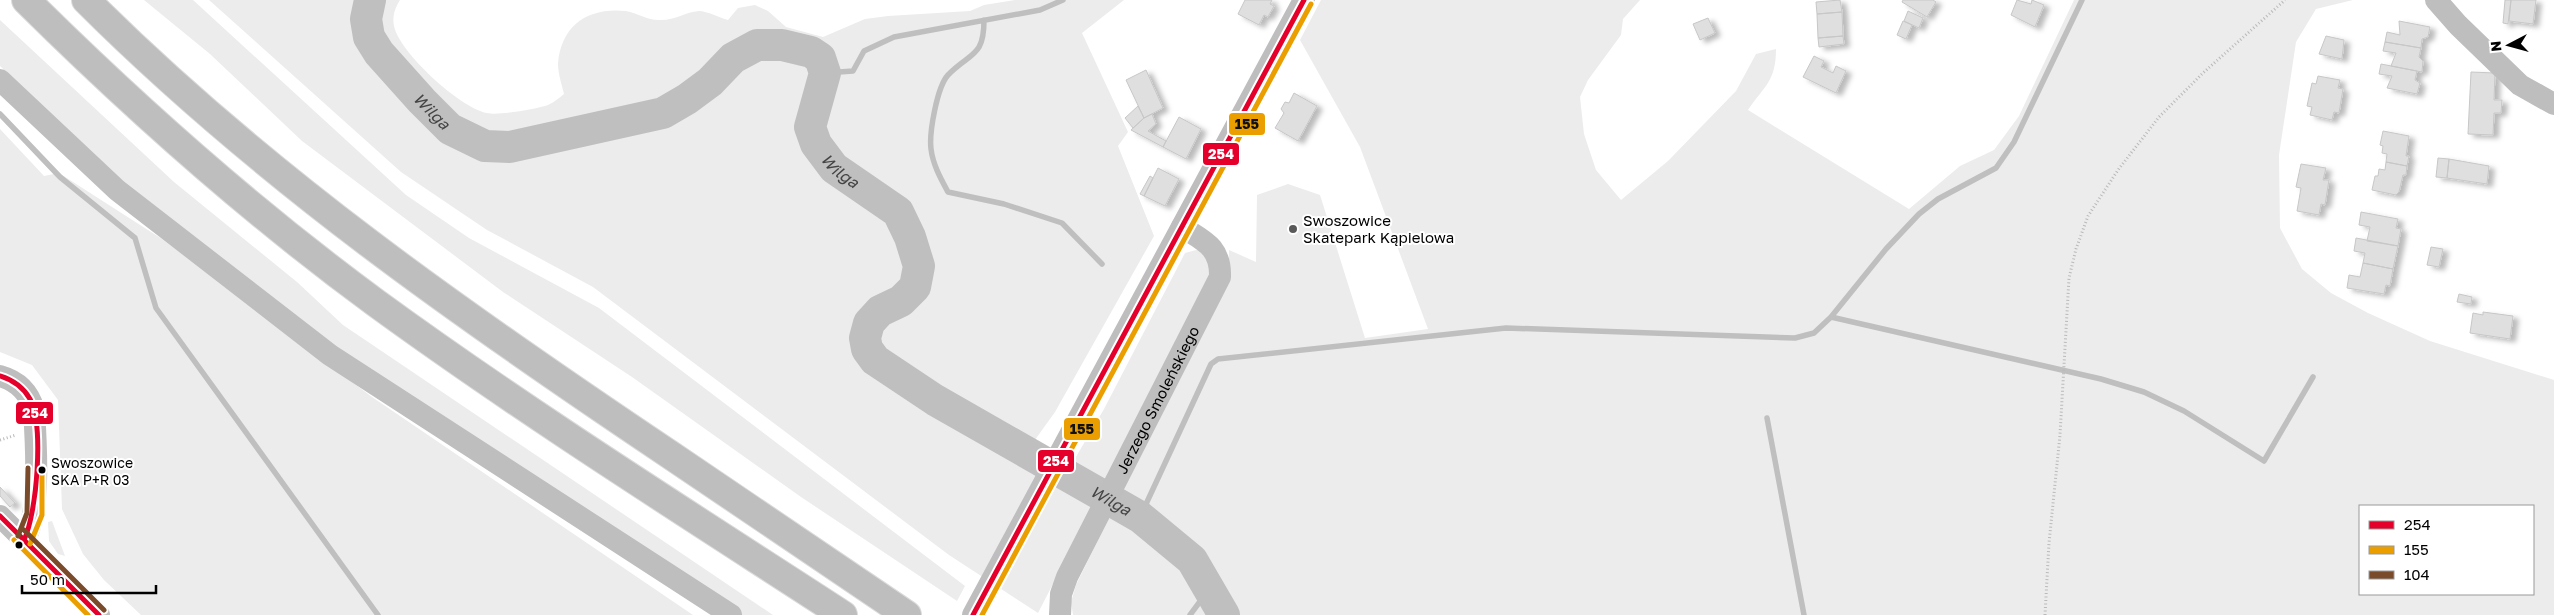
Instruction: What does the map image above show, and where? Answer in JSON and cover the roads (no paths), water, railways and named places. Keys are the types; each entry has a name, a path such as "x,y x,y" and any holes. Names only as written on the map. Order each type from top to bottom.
{"highway":[{"path":"26,0 75,48 197,158 377,303 542,418 843,615"},
{"path":"86,0 248,149 385,256 573,390 907,615"}],"street":[{"path":"973,615 1304,0"},
{"path":"2436,0 2458,25 2520,85 2554,104"},
{"path":"0,80 117,190 330,355 731,615"},
{"name":"Jerzego Smoleńskiego","path":"1060,615 1061,594 1067,577 1220,277 1221,264 1210,245 1182,227"},
{"path":"0,376 20,386 30,397 34,410 35,509 31,529 24,540"},
{"path":"0,516 99,615"}],"waterway":[{"name":"Wilga","path":"370,0 366,19 369,37 379,53 450,129 485,146 510,147 663,113 687,99 710,82 733,58 757,45 782,45 811,52 820,58 825,73 810,127 816,144 834,168 898,212 910,237 919,266 915,287 901,301 880,311 869,323 865,338 867,349 875,360 935,400 1140,517 1192,560 1224,615"},
{"path":"825,73 853,71 864,51 894,37 1040,10 1063,0"},
{"path":"1140,517 1211,364 1218,359 1506,328 1795,338 1814,333 1831,317 1886,249 1919,214 1938,199 1996,168 2014,142 2082,0"},
{"path":"984,20 983,32 978,48 948,75 937,99 931,149 940,177 948,192 1004,204 1062,223 1102,264"},
{"path":"0,114 60,177 135,238 156,308 378,615"},
{"path":"1831,317 2101,379 2144,392 2184,411 2264,461 2313,377"},
{"path":"1767,418 1804,615"},
{"path":"1190,615 1210,588"}],"place":[{"name":"Swoszowice Skatepark Kąpielowa","path":"1293,229"},
{"name":"Swoszowice SKA P+R 03","path":"42,470"}]}
